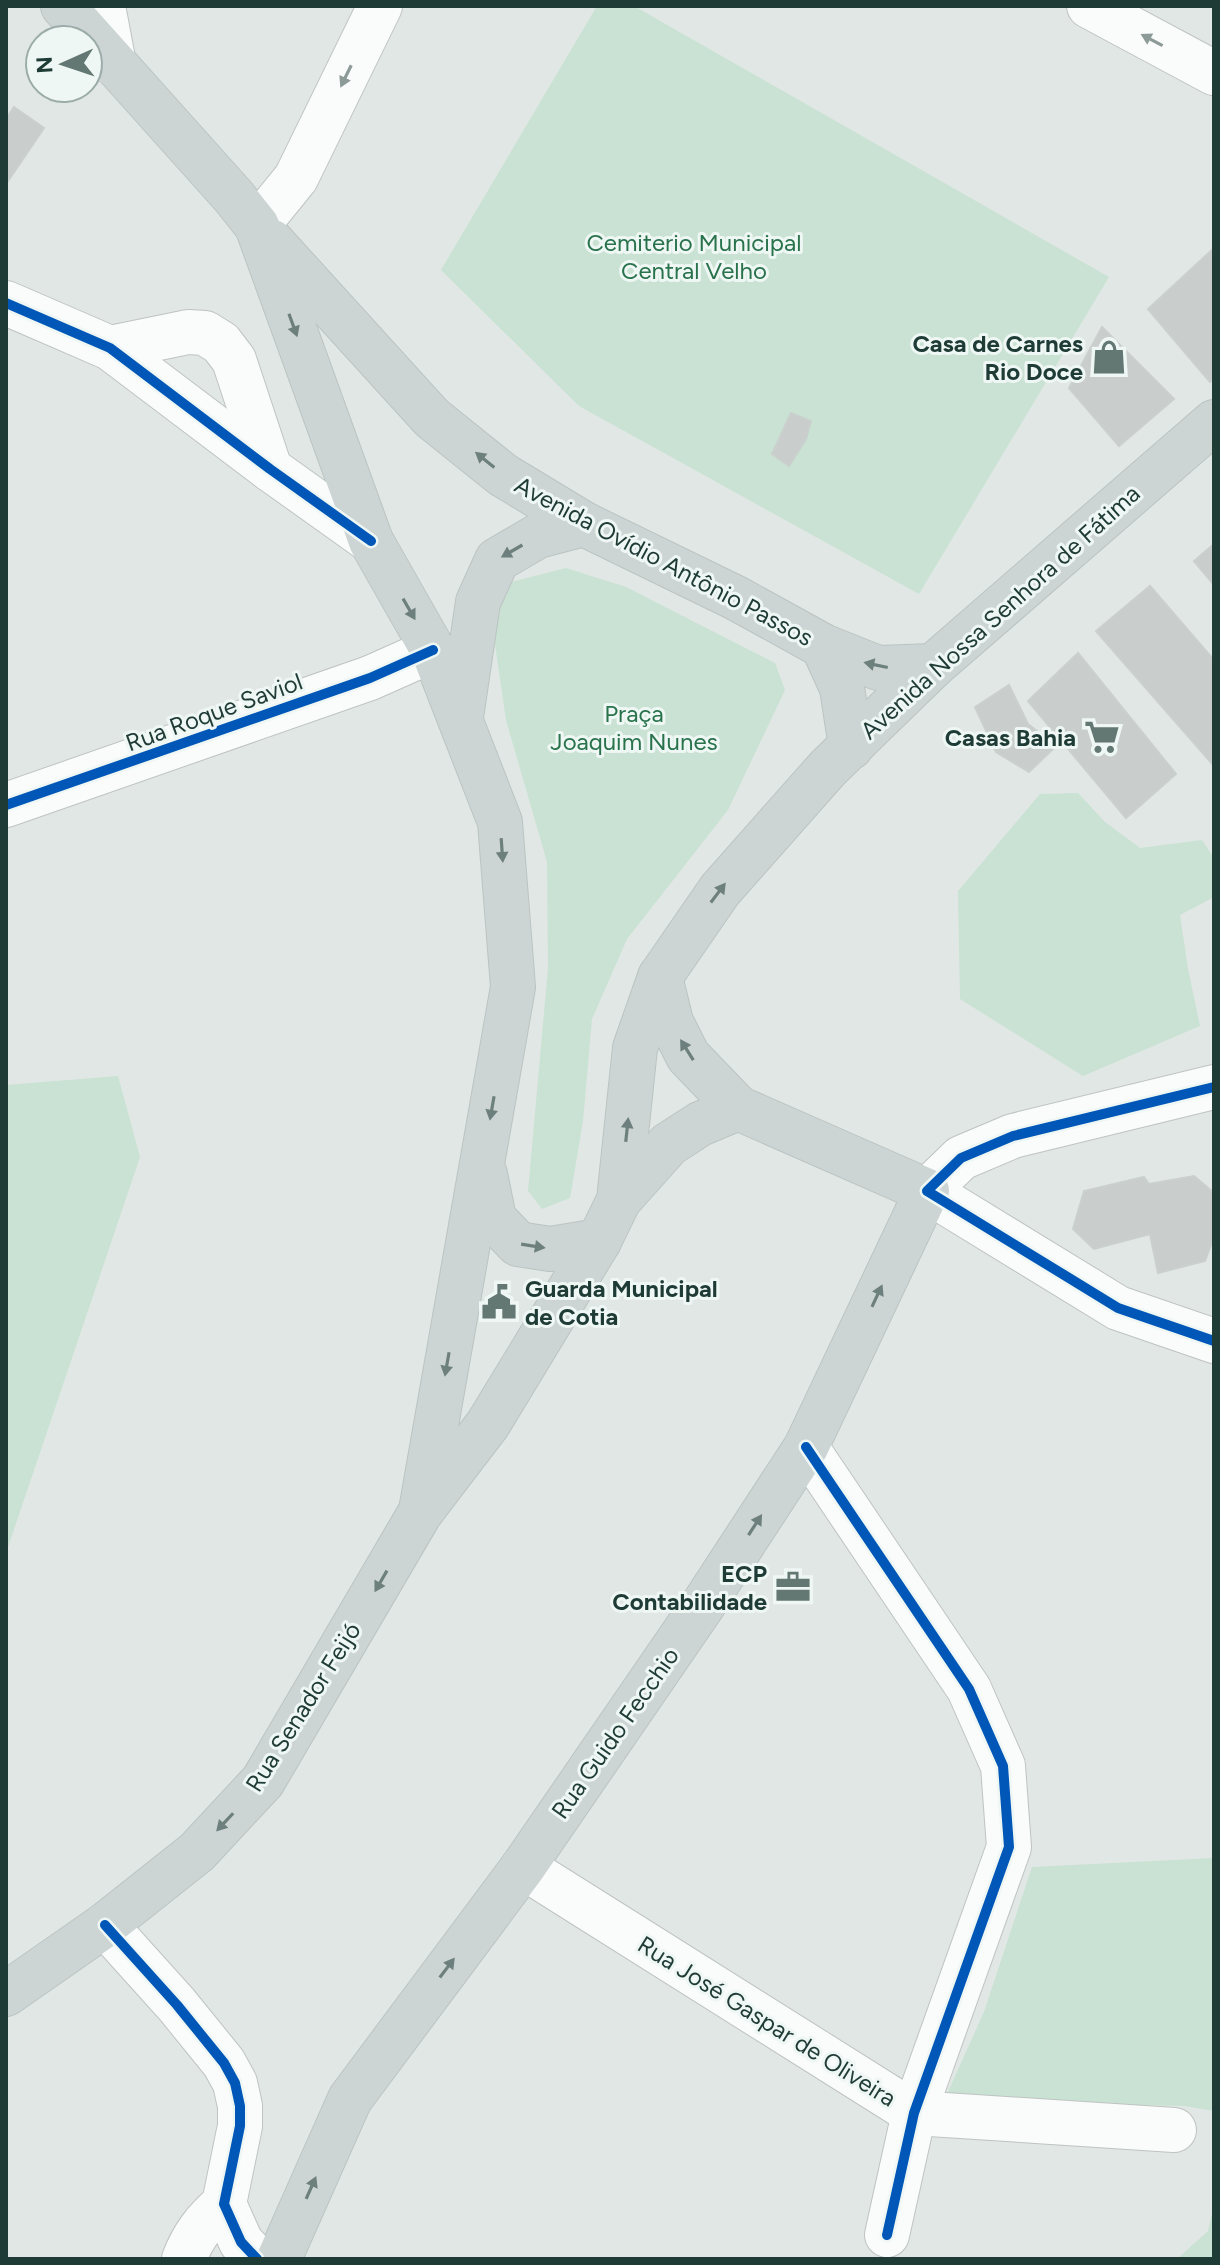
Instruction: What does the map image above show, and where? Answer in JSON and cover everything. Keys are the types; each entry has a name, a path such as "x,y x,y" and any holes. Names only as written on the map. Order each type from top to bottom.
{"main road":[{"name":"Avenida Ovídio Antônio Passos","path":"63,6 432,418 503,475 584,524 736,598 823,646 878,668 933,666"},
{"path":"257,226 371,541 433,650 500,822 513,987 420,1513"},
{"name":"Avenida Nossa Senhora de Fátima","path":"420,1513 488,1424 599,1241 619,1200 635,1048 660,977 720,890 828,768 933,666 1214,422"},
{"path":"460,718 478,602 497,560 538,536 584,524"},
{"path":"823,646 842,688 851,747"},
{"path":"660,977 671,1022 688,1056 738,1108 927,1191"},
{"path":"619,1200 669,1144 700,1124 738,1108"},
{"path":"483,1164 494,1219 518,1244 550,1249 599,1241"},
{"name":"Rua Guido Fecchio","path":"279,2259 350,2099 523,1867 703,1605 806,1447 927,1191"},
{"name":"Rua Senador Feijó","path":"6,1994 105,1925 197,1852 263,1781 420,1513"}],"street":[{"path":"103,6 114,64"},
{"path":"257,226 296,178 380,6"},
{"path":"1089,6 1214,73"},
{"path":"6,303 110,348 371,541"},
{"path":"110,348 188,332 205,333 221,343 234,360 270,469"},
{"name":"Rua Roque Saviol","path":"6,805 370,678 433,650"},
{"path":"1214,1087 1013,1136 961,1158 927,1191 1118,1308 1214,1341"},
{"path":"806,1447 969,1689 1003,1766 1009,1847 914,2113 887,2235"},
{"name":"Rua José Gaspar de Oliveira","path":"523,1867 914,2113 1174,2130"},
{"path":"105,1925 224,2063 235,2083 240,2126 224,2204 241,2242 257,2259"},
{"path":"184,2259 196,2233 224,2204"}],"green space":[{"name":"Cemiterio Municipal Central Velho","path":"597,6 634,6 1109,277 919,594 579,406 441,270"},
{"name":"Praça Joaquim Nunes","path":"566,568 626,587 775,663 785,690 728,810 627,939 592,1019 583,1121 570,1198 542,1209 528,1191 548,968 547,862 506,720 492,624 511,582"},
{"path":"1078,793 1105,822 1140,848 1202,840 1214,858 1214,897 1180,915 1200,1026 1083,1076 960,999 958,891 1040,794"},
{"path":"118,1076 140,1157 6,1553 6,1085"},
{"path":"1214,1858 1214,2111 1185,2106 1061,2103 947,2094 984,2012 1032,1867"},
{"path":"1214,2205 1214,2259 1177,2259 1208,2231"}],"building":[{"path":"14,107 44,128 6,184 6,119"},
{"path":"1214,248 1214,378 1210,382 1148,309"},
{"name":"Casa de Carnes Rio Doce","path":"1102,327 1174,399 1119,446 1069,388"},
{"path":"791,413 811,421 806,439 789,466 772,454"},
{"path":"1214,544 1214,585 1194,561"},
{"path":"1150,586 1214,660 1214,766 1096,631"},
{"name":"Casas Bahia","path":"1078,653 1176,774 1126,818 1028,701"},
{"path":"1009,685 1028,724 1056,746 1029,772 996,752 975,707"},
{"path":"1194,1176 1214,1193 1214,1237 1205,1261 1158,1273 1150,1234 1094,1249 1073,1229 1084,1191 1144,1177 1149,1184"}],"cycle path":[{"path":"6,303 110,348 371,541"},
{"path":"6,805 370,678 433,650"},
{"path":"1214,1087 1013,1136 961,1158 927,1191 1118,1308 1214,1341"},
{"path":"806,1447 969,1689 1003,1766 1009,1847 914,2113 887,2235"},
{"path":"105,1925 177,2005 224,2063 235,2083 240,2126 224,2204 241,2242 257,2259"}],"place":[{"name":"Casa de Carnes Rio Doce","path":"1109,357"},
{"name":"Casas Bahia","path":"1102,737"},
{"name":"Guarda Municipal de Cotia","path":"499,1302"},
{"name":"ECP Contabilidade","path":"793,1587"}]}
